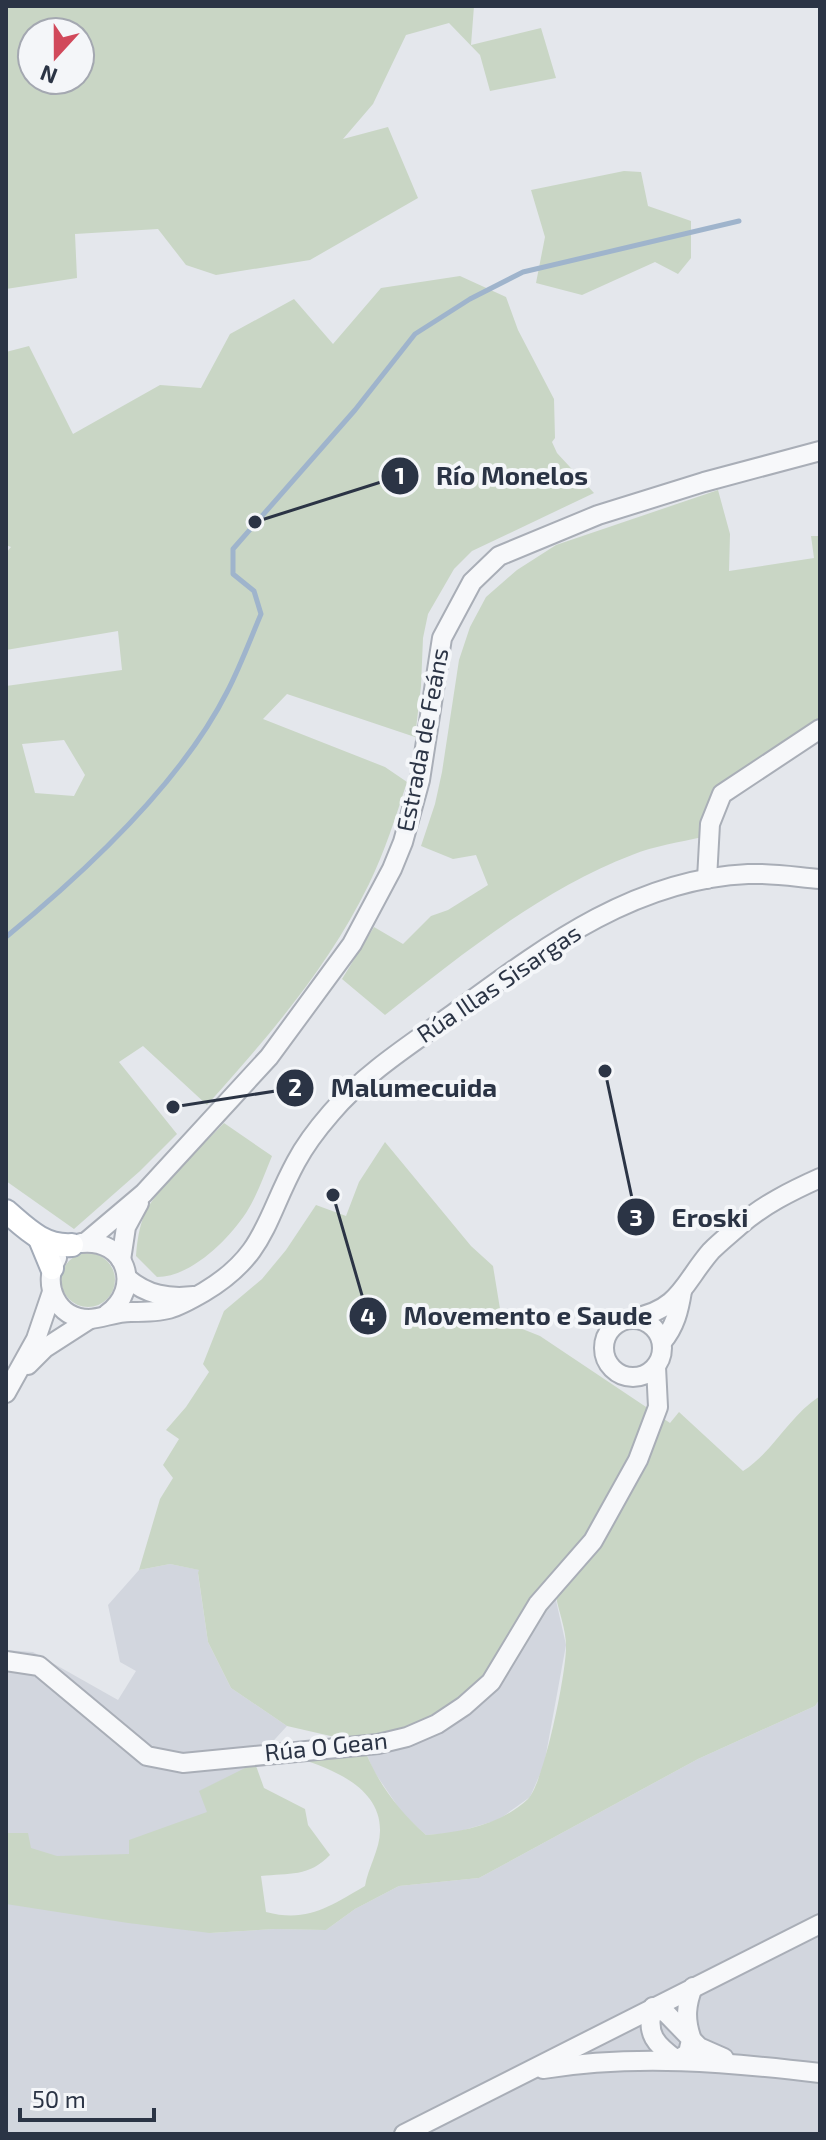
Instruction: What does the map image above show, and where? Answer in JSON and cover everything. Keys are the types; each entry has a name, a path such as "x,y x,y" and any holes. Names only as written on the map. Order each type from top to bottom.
{"main road":[{"path":"6,1211 40,1239 52,1268"},
{"path":"40,1239 79,1244"}],"street":[{"name":"Estrada de Feáns","path":"52,1268 59,1255 79,1244 144,1193 269,1057 352,944 403,842 420,780 442,638 472,582 499,556 598,515 820,451"},
{"path":"707,879 710,824 722,794 820,729"},
{"name":"Rúa Illas Sisargas","path":"98,1316 170,1311 221,1282 249,1256 268,1225 295,1163 332,1111 354,1089 421,1037 556,941 643,895 707,879 747,874 820,879"},
{"path":"633,1318 646,1321 656,1330 662,1342 662,1355 656,1367 645,1375 632,1377 620,1374 610,1366 604,1354 604,1340 610,1329 621,1321 633,1318 654,1315 682,1291 711,1252 742,1223 779,1197 820,1178"},
{"name":"Estrada de Feáns","path":"121,1260 126,1227 144,1193"},
{"path":"17,1375 45,1348 120,1303 127,1278 121,1260 106,1246 79,1244"},
{"path":"6,1393 45,1318 52,1292 52,1268"},
{"path":"127,1278 138,1288 159,1296 197,1296"},
{"path":"662,1342 670,1333 682,1291"},
{"path":"52,1292 56,1301 71,1315 98,1316"},
{"name":"Rúa O Gean","path":"6,1661 39,1666 147,1756 183,1763 365,1746 407,1737 437,1724 491,1682 538,1604 593,1541 638,1460 658,1407 656,1367"},
{"path":"393,2134 427,2120 820,1924"},
{"path":"677,2060 688,2053 691,2040 686,2024 687,2001 693,1987"},
{"path":"653,2007 666,2013 699,2047 733,2063"},
{"path":"653,2007 649,2022 653,2039 677,2060"},
{"path":"524,2072 599,2061 677,2060 820,2073"},
{"path":"404,2134 427,2120"}],"shaded area":[{"path":"170,1564 200,1570 198,1574 208,1642 231,1688 287,1726 208,1812 210,1933 326,1930 355,1909 399,1886 479,1878 698,1759 815,1706 820,1699 820,2134 6,2134 6,1650 33,1652 118,1700 136,1671 120,1662 108,1605 139,1570"},
{"path":"555,1596 566,1645 544,1765 530,1797 498,1820 454,1833 426,1835 403,1814 373,1770 366,1752 498,1683"}],"green space":[{"path":"6,6 474,6 471,45 541,28 556,78 490,91 480,55 449,23 406,35 373,104 343,139 388,127 418,198 310,260 216,275 186,265 158,229 75,234 77,278 6,289"},
{"path":"624,171 641,172 648,206 691,221 691,258 678,274 655,262 582,295 536,283 545,237 531,190"},
{"path":"460,276 506,297 518,330 554,399 555,438 552,442 557,453 594,493 472,551 454,569 428,614 423,638 415,737 287,694 263,719 385,767 407,782 385,846 353,915 316,973 207,1105 143,1046 119,1062 177,1134 74,1229 6,1181 6,686 122,670 118,631 6,650 6,553 11,547 6,545 6,352 29,346 73,434 160,385 201,388 230,334 294,299 333,344 381,288","holes":["64,740 85,775 74,796 35,793 22,744"]},
{"path":"718,490 730,534 729,571 814,558 811,536 820,536 820,720 718,790 703,837 640,852 566,886 503,926 385,1015 342,979 374,927 403,944 431,916 448,910 488,885 476,855 453,859 421,846 442,772 459,660 470,627 486,597 517,570 556,545"},
{"path":"224,1123 272,1156 254,1200 229,1234 208,1255 183,1271 157,1277 136,1256 145,1213 170,1179"},
{"path":"385,1142 471,1246 493,1266 502,1321 540,1336 670,1423 679,1412 743,1471 764,1454 799,1413 820,1396 820,1699 815,1706 698,1759 479,1878 399,1886 355,1909 326,1930 210,1933 6,1904 6,1833 28,1833 31,1848 57,1856 129,1854 129,1840 207,1812 199,1791 255,1763 264,1788 305,1809 308,1825 330,1855 306,1871 261,1876 266,1912 307,1914 365,1886 380,1831 373,1804 354,1783 301,1759 348,1740 287,1726 231,1688 208,1642 199,1570 170,1564 139,1570 160,1499 173,1478 163,1465 179,1439 166,1430 209,1372 203,1364 224,1311 262,1279 316,1205 346,1216 359,1182","holes":["556,1597 565,1633 565,1658 559,1700 534,1789 517,1808 493,1821 454,1832 426,1835 391,1797 366,1753 498,1683"]},
{"path":"88,1253 107,1261 115,1280 107,1299 88,1307 69,1299 61,1280 69,1261"}],"waterway":[{"path":"6,937 98,855 184,760 232,683 261,614 254,591 233,574 233,549 355,410 415,334 470,299 523,272 739,221"}],"place":[{"name":"Río Monelos","path":"255,522"},
{"name":"Eroski","path":"605,1071"},
{"name":"Malumecuida","path":"173,1107"},
{"name":"Movemento e Saude","path":"333,1195"}]}
